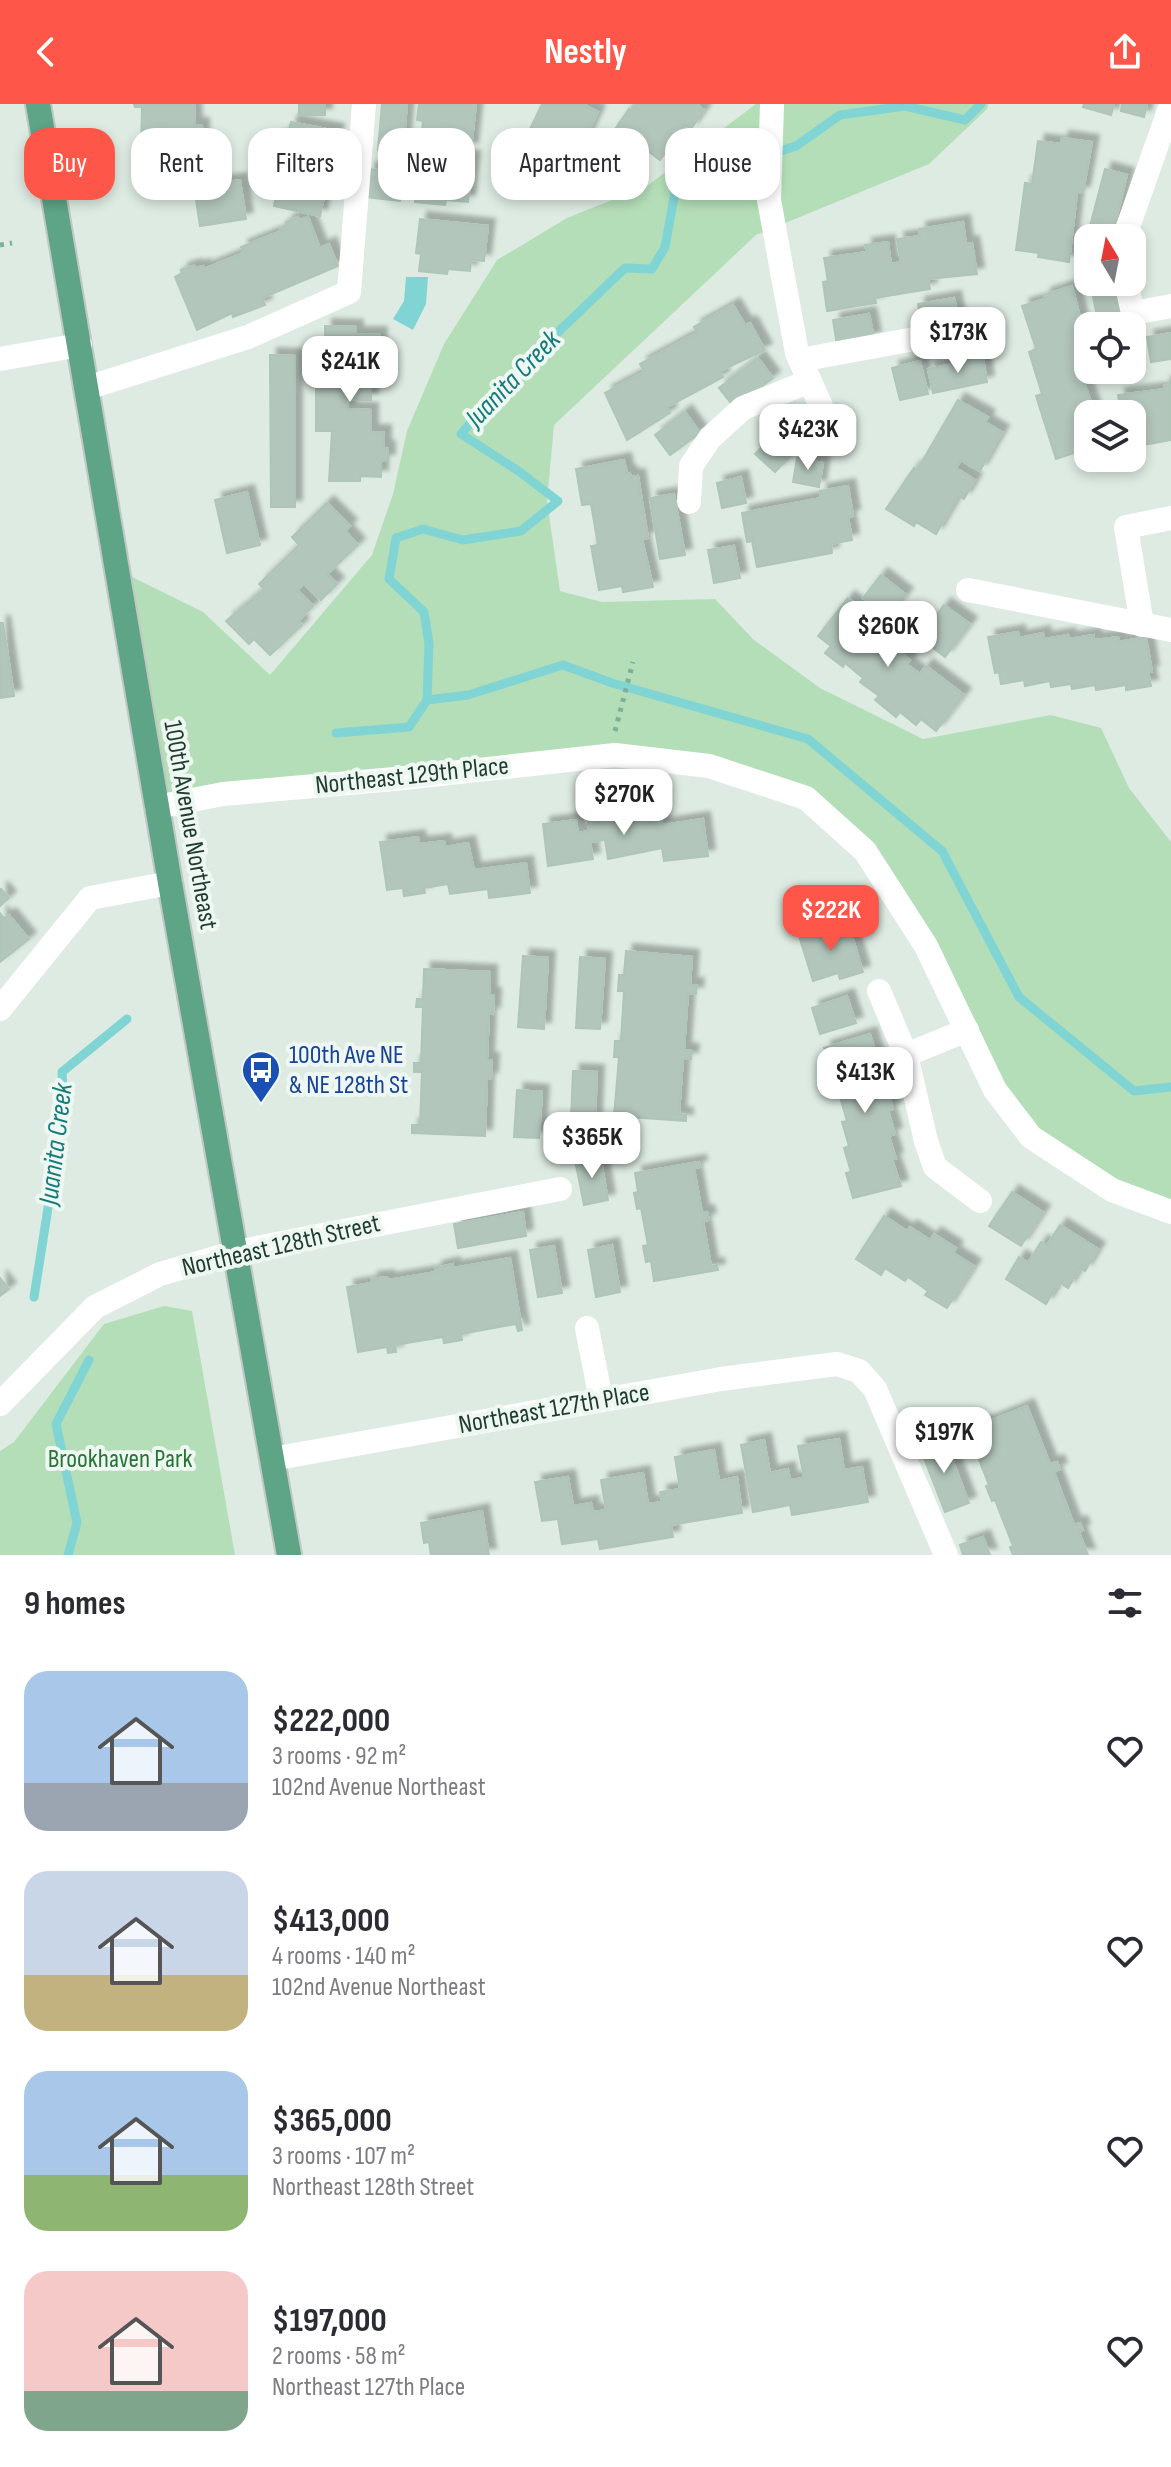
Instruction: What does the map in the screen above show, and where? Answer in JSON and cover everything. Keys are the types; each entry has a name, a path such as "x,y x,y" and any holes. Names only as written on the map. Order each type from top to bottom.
{"main road":[{"name":"100th Avenue Northeast","path":"38,104 170,883 289,1555"}],"street":[{"path":"87,388 248,337 349,292 364,104"},
{"path":"1129,224 1171,105"},
{"path":"772,106 769,200 805,370 821,406"},
{"path":"1129,296 1133,313 1171,306"},
{"path":"689,502 691,466 710,438 743,408 805,370 969,329"},
{"path":"0,359 80,345"},
{"path":"1142,625 1126,527 1171,518"},
{"path":"968,590 1171,630"},
{"name":"Northeast 129th Place","path":"157,807 223,794 615,755 709,766 806,798 865,851 926,946 967,1030"},
{"path":"0,1009 90,898 170,883"},
{"path":"879,991 906,1055 935,1167 980,1201"},
{"path":"906,1055 967,1030 995,1090 1031,1137 1112,1190 1171,1212"},
{"name":"Northeast 128th Street","path":"0,1404 95,1307 160,1274 236,1252 560,1189"},
{"path":"587,1328 601,1400"},
{"name":"Northeast 127th Place","path":"272,1459 721,1379 837,1364 859,1371 875,1389 946,1555"}],"path":[{"path":"0,245 12,243"},
{"path":"618,715 633,662"}],"green space":[{"path":"756,104 988,104 987,109 929,164 756,235 554,425 547,501 560,591 602,602 715,599 754,640 820,688 923,739 1051,715 1101,728 1129,788 1171,842 1171,1212 1031,1137 865,851 806,798 615,755 157,807 118,570 203,612 270,675 372,555 393,494 407,431 444,344 497,260 567,218 612,200 649,200 649,184 665,172 665,200 780,200 780,128 724,128"},
{"name":"Brookhaven Park","path":"164,1306 192,1311 235,1555 0,1555 0,1451 14,1442 104,1324"}],"water":[{"path":"406,277 428,277 426,304 413,330 393,319 404,301"}],"building":[{"path":"134,104 194,104 195,125 202,125 202,128 142,128 142,107 135,107"},
{"path":"299,104 325,104 325,115 299,115"},
{"path":"382,104 407,104 405,128 380,128"},
{"path":"419,104 476,104 473,128 422,128 423,121 417,120"},
{"path":"542,104 587,104 598,112 590,128 531,128"},
{"path":"637,104 697,104 704,110 692,128 685,125 683,128 665,128 665,153 660,160 649,152 649,128 616,128 629,109 632,111"},
{"path":"1084,104 1114,104 1111,115 1083,107"},
{"path":"1122,104 1147,104 1144,117 1121,111"},
{"path":"291,122 322,128 290,128"},
{"path":"1062,138 1092,142 1083,193 1077,193 1069,262 1016,250 1025,183 1032,184 1038,141 1061,144"},
{"path":"369,169 378,170 378,198 366,197"},
{"path":"1105,169 1127,175 1115,224 1091,224"},
{"path":"240,180 246,219 200,226 196,200 232,200 232,181"},
{"path":"275,200 323,200 320,216 274,206"},
{"path":"415,200 446,200 445,205"},
{"path":"298,217 300,220 308,217 320,248 329,244 338,266 262,298 265,305 233,317 232,313 197,330 175,277 182,273 181,270 194,266 203,266 204,269 243,253 241,247 281,231 286,222"},
{"path":"420,219 488,226 484,261 471,260 470,271 448,269 447,274 419,271 421,254 416,253"},
{"path":"963,222 966,244 972,243 977,274 928,279 930,289 875,298 876,303 827,311 823,282 828,281 824,258 867,252 865,245 888,242 891,264 901,262 897,239 920,236 919,229"},
{"path":"1072,286 1079,312 1074,312 1074,384 1085,384 1090,400 1074,400 1074,453 1056,459 1036,396 1042,394 1029,352 1036,349 1022,306 1045,299 1044,295"},
{"path":"1093,296 1118,296 1121,312 1096,312"},
{"path":"954,298 959,322 922,329 918,304"},
{"path":"733,305 745,325 750,323 765,350 720,371 723,377 667,407 670,413 627,440 605,393 644,372 640,364 697,333 694,327"},
{"path":"869,314 874,338 837,345 833,320"},
{"path":"325,326 356,327 356,334 380,334 379,350 385,350 385,361 377,361 377,378 371,377 371,400 348,400 348,409 371,410 371,432 384,432 388,461 381,461 381,477 360,476 360,481 329,481 332,431 316,431 316,376 326,376"},
{"path":"1171,333 1171,359 1151,362 1147,337"},
{"path":"270,355 295,356 295,507 271,507"},
{"path":"758,358 773,378 734,407 719,388"},
{"path":"983,358 987,382 933,393 928,369"},
{"path":"920,361 928,394 900,400 892,368"},
{"path":"1171,382 1171,440 1146,444 1146,400 1119,400 1118,395 1165,389 1164,383"},
{"path":"958,400 988,417 985,422 1002,432 980,471 961,460 956,468 975,480 964,499 958,496 936,534 916,522 914,526 886,509 914,468 917,470"},
{"path":"685,412 700,433 670,455 655,435"},
{"path":"779,429 799,447 775,472 755,454"},
{"path":"797,458 823,463 819,487 793,482"},
{"path":"624,460 627,474 638,476 648,538 642,539 653,587 623,592 622,586 599,590 591,546 598,545 591,504 582,505 576,469"},
{"path":"741,477 746,503 722,508 717,483"},
{"path":"848,486 853,516 848,517 852,540 831,544 832,553 757,567 752,541 747,542 742,513 821,498 820,491"},
{"path":"247,492 260,545 227,553 215,500"},
{"path":"674,494 685,555 660,559 650,498"},
{"path":"327,503 350,526 345,531 358,545 327,574 337,584 321,600 304,583 297,590 313,606 298,621 302,625 270,655 254,639 249,644 226,621 264,589 259,584 299,545 292,537"},
{"path":"734,546 740,578 714,583 708,550"},
{"path":"881,575 906,595 888,617 863,598"},
{"path":"848,598 877,620 872,626 910,660 906,664 920,674 926,666 964,695 936,731 921,719 916,725 900,712 896,717 875,700 879,696 860,682 863,678 845,663 843,667 825,653 831,646 818,636"},
{"path":"944,605 970,624 945,657 920,638"},
{"path":"0,623 3,623 14,696 0,698"},
{"path":"1018,632 1019,638 1043,633 1044,639 1094,635 1094,640 1118,637 1119,642 1146,637 1152,672 1148,672 1151,686 1126,690 1126,685 1096,690 1095,685 1072,689 1071,684 1051,687 1050,681 1025,686 1024,680 1001,684 999,672 995,673 988,637"},
{"path":"631,803 633,818 660,814 662,825 703,819 708,856 664,861 662,848 608,859 605,840 590,842 593,859 548,866 543,824 576,820 578,833 589,831 586,810"},
{"path":"418,837 419,844 444,841 445,847 468,843 474,870 526,863 530,893 489,898 488,889 450,894 448,884 424,888 425,893 404,896 403,888 387,890 380,842"},
{"path":"0,890 9,898 0,906"},
{"path":"0,913 4,918 9,915 29,939 0,962"},
{"path":"849,926 863,972 840,979 838,973 813,981 799,936 826,928 827,932"},
{"path":"626,951 692,957 690,985 697,985 696,994 688,993 684,1050 692,1051 691,1059 683,1059 679,1114 686,1115 686,1121 614,1116 619,1057 614,1057 615,1041 621,1041 624,991 618,991 619,975 624,975"},
{"path":"523,956 548,958 544,1029 518,1027"},
{"path":"580,957 605,959 600,1029 576,1028"},
{"path":"424,969 490,972 490,995 494,995 493,1014 489,1013 487,1060 492,1060 491,1079 487,1079 485,1136 412,1133 412,1125 420,1125 422,1072 414,1072 414,1063 421,1063 423,1007 416,1007 417,999 423,999"},
{"path":"847,996 856,1023 820,1034 812,1008"},
{"path":"870,1034 878,1061 883,1059 891,1084 886,1085 893,1109 888,1110 895,1134 889,1136 896,1159 892,1159 901,1186 853,1198 846,1173 851,1172 844,1148 849,1146 842,1122 847,1121 840,1097 844,1096 838,1074 832,1076 824,1048"},
{"path":"573,1071 597,1072 595,1120 571,1119"},
{"path":"517,1090 542,1092 539,1138 514,1137"},
{"path":"600,1155 608,1200 584,1205 575,1160"},
{"path":"699,1162 700,1167 694,1168 702,1213 707,1212 709,1220 703,1221 711,1266 717,1265 718,1270 654,1281 651,1261 646,1262 643,1246 648,1245 641,1208 637,1209 634,1193 638,1192 635,1173"},
{"path":"1012,1192 1043,1212 1021,1246 989,1226"},
{"path":"523,1212 526,1236 458,1248 454,1224"},
{"path":"884,1216 907,1231 910,1227 930,1240 934,1234 956,1248 953,1253 974,1266 947,1308 925,1295 928,1291 908,1277 905,1281 885,1268 881,1275 856,1259"},
{"path":"1060,1225 1098,1249 1085,1271 1080,1268 1068,1288 1059,1282 1046,1304 1006,1279 1019,1257 1028,1263 1041,1242 1047,1245"},
{"path":"612,1245 620,1292 596,1297 588,1250"},
{"path":"554,1246 562,1293 538,1297 530,1250"},
{"path":"510,1258 522,1330 518,1331 516,1324 461,1334 462,1340 444,1343 443,1337 395,1345 396,1352 388,1353 387,1347 358,1352 347,1287 371,1283 371,1279 387,1277 388,1280 436,1272 435,1268 453,1264 453,1268"},
{"path":"0,1278 9,1289 0,1296"},
{"path":"1027,1406 1050,1464 1057,1462 1060,1469 1054,1472 1074,1525 1080,1523 1083,1530 1079,1532 1088,1555 1013,1555 1010,1547 1013,1546 995,1500 992,1501 986,1486 989,1485 967,1430"},
{"path":"944,1438 969,1503 945,1512 920,1448"},
{"path":"839,1439 844,1470 862,1467 868,1502 792,1515 790,1505 753,1512 741,1445 764,1440 770,1473 788,1469 790,1480 804,1478 798,1446"},
{"path":"714,1450 719,1481 737,1477 742,1513 671,1525 673,1537 600,1549 598,1539 562,1544 558,1519 542,1521 535,1482 568,1477 573,1506 591,1503 593,1512 606,1510 601,1480 643,1473 648,1504 662,1502 660,1492 680,1489 675,1457"},
{"path":"482,1511 489,1555 431,1555 429,1542 424,1543 421,1523"},
{"path":"983,1537 990,1555 963,1555 960,1545"}],"waterway":[{"name":"Juanita Creek","path":"336,733 409,727 427,700 429,644 424,612 389,579 396,538 423,529 463,540 521,531 558,501 461,434 507,381 625,268 652,269 665,247 677,181 701,177 796,146 840,115 905,106 965,120 981,104"},
{"path":"427,700 468,695 563,665 612,683 808,739 942,851 1019,997 1134,1091 1171,1087"},
{"name":"Juanita Creek","path":"34,1297 64,1106 62,1072 127,1019"},
{"name":"Juanita Creek","path":"68,1555 77,1523 56,1424 89,1360"}],"place":[{"name":"100th Ave NE & NE 128th St","path":"261,1104"}]}
